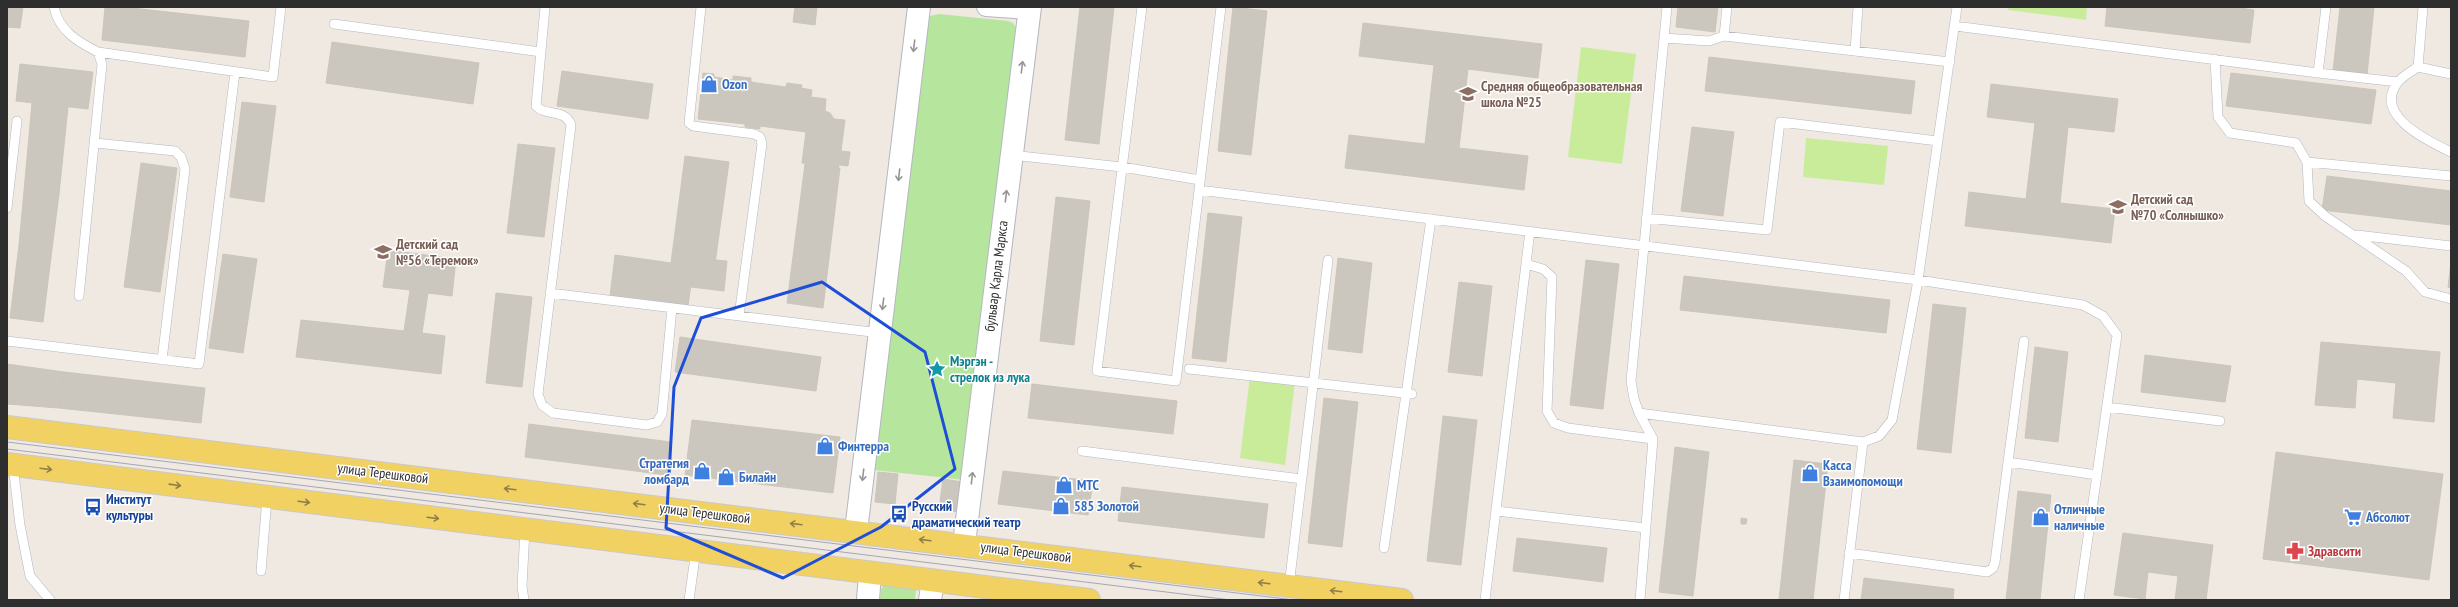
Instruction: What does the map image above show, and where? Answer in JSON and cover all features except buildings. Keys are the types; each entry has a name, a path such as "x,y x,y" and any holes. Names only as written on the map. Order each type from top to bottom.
{"main road":[{"name":"улица Терешковой","path":"7,427 964,544 1298,591 1402,600"},
{"path":"10,465 870,573 931,591 1089,600"}],"street":[{"path":"856,531 919,7"},
{"path":"986,7 1029,9"},
{"name":"бульвар Карла Маркса","path":"964,544 1029,9"},
{"path":"868,600 870,573"}],"lane":[{"path":"54,7 56,16 68,34 98,52 273,77 281,7"},
{"path":"545,7 536,106 539,109 562,114 569,118 571,125 538,394 542,405 553,413 648,425 657,422 662,414 672,308"},
{"path":"701,7 689,123 693,126 754,134 760,137 762,144 739,316"},
{"path":"1142,7 1097,371 1176,381 1221,7"},
{"path":"1640,600 1654,439 1639,413 1634,398 1631,381 1667,7"},
{"path":"1724,36 1728,7"},
{"path":"1855,51 1858,7"},
{"path":"1639,413 1863,442 1879,436 1892,420 1918,280 1958,7"},
{"path":"2318,73 2326,7"},
{"path":"2423,7 2418,67 2398,82 2392,97 2394,109 2399,118 2412,131 2451,152"},
{"path":"334,24 541,52"},
{"path":"1955,26 2398,82"},
{"path":"1664,38 1709,41 1724,36 1950,62"},
{"path":"79,296 102,64 98,52"},
{"path":"2215,59 2218,117 2230,133 2296,143 2307,162 2309,200 2325,216 2356,235 2406,271 2425,292 2451,299"},
{"path":"2418,67 2451,74"},
{"path":"7,341 199,364 235,72"},
{"path":"7,202 17,121"},
{"path":"1646,218 1767,230 1780,122 1938,141"},
{"path":"95,142 175,151 181,157 185,169 162,360"},
{"path":"1011,155 1122,167 1200,180"},
{"path":"2307,162 2451,176"},
{"path":"1199,190 1918,280 2082,305 2103,316 2117,335 2079,600"},
{"path":"1384,548 1408,394 1431,219"},
{"path":"1485,600 1530,231"},
{"path":"2356,235 2451,246"},
{"path":"1298,591 1302,479 1328,260"},
{"path":"1526,264 1543,269 1552,277 1547,411 1554,423 1568,428 1654,439"},
{"path":"550,293 880,333"},
{"path":"1850,553 1987,572 1993,568 2024,341"},
{"path":"1189,369 1408,394"},
{"path":"2107,407 2220,421"},
{"path":"1844,600 1863,442"},
{"path":"1082,451 1302,479"},
{"path":"2008,462 2097,475"},
{"path":"10,465 30,576 50,600"},
{"path":"261,571 267,498"},
{"path":"1496,511 1646,528"},
{"path":"524,600 522,586 525,530"},
{"path":"688,600 696,550"}],"highlighted area":[{"path":"822,282 925,352 955,469 881,527 783,578 666,528 674,387 701,318"}],"green space":[{"path":"2009,7 2087,7 2086,20 2008,10"},
{"path":"939,14 1008,21 1013,23 1016,28 965,480 874,470 927,22 930,16"},
{"path":"1581,47 1636,54 1622,164 1568,157"},
{"path":"1806,138 1888,146 1884,185 1803,177"},
{"path":"1250,376 1295,381 1285,465 1240,458"},
{"path":"885,584 913,587 916,589 915,600 880,600 881,589"}],"tram line":[{"path":"7,442 1294,600"},
{"path":"7,449 1231,600"}],"place":[{"name":"Ozon","path":"709,84"},
{"name":"Средняя общеобразовательная школа №25","path":"1468,94"},
{"name":"Детский сад №70 «Солнышко»","path":"2118,207"},
{"name":"Детский сад №56 «Теремок»","path":"383,252"},
{"name":"Мэргэн - стрелок из лука","path":"937,369"},
{"name":"Финтерра","path":"825,446"},
{"name":"Стратегия ломбард","path":"702,471"},
{"name":"Касса Взаимопомощи","path":"1810,473"},
{"name":"Билайн","path":"726,477"},
{"name":"МТС","path":"1064,485"},
{"name":"585 Золотой","path":"1061,506"},
{"name":"Институт культуры","path":"93,507"},
{"name":"Русский драматический театр","path":"899,514"},
{"name":"Отличные наличные","path":"2041,517"},
{"name":"Абсолют","path":"2353,517"},
{"name":"Здравсити","path":"2295,551"}]}
